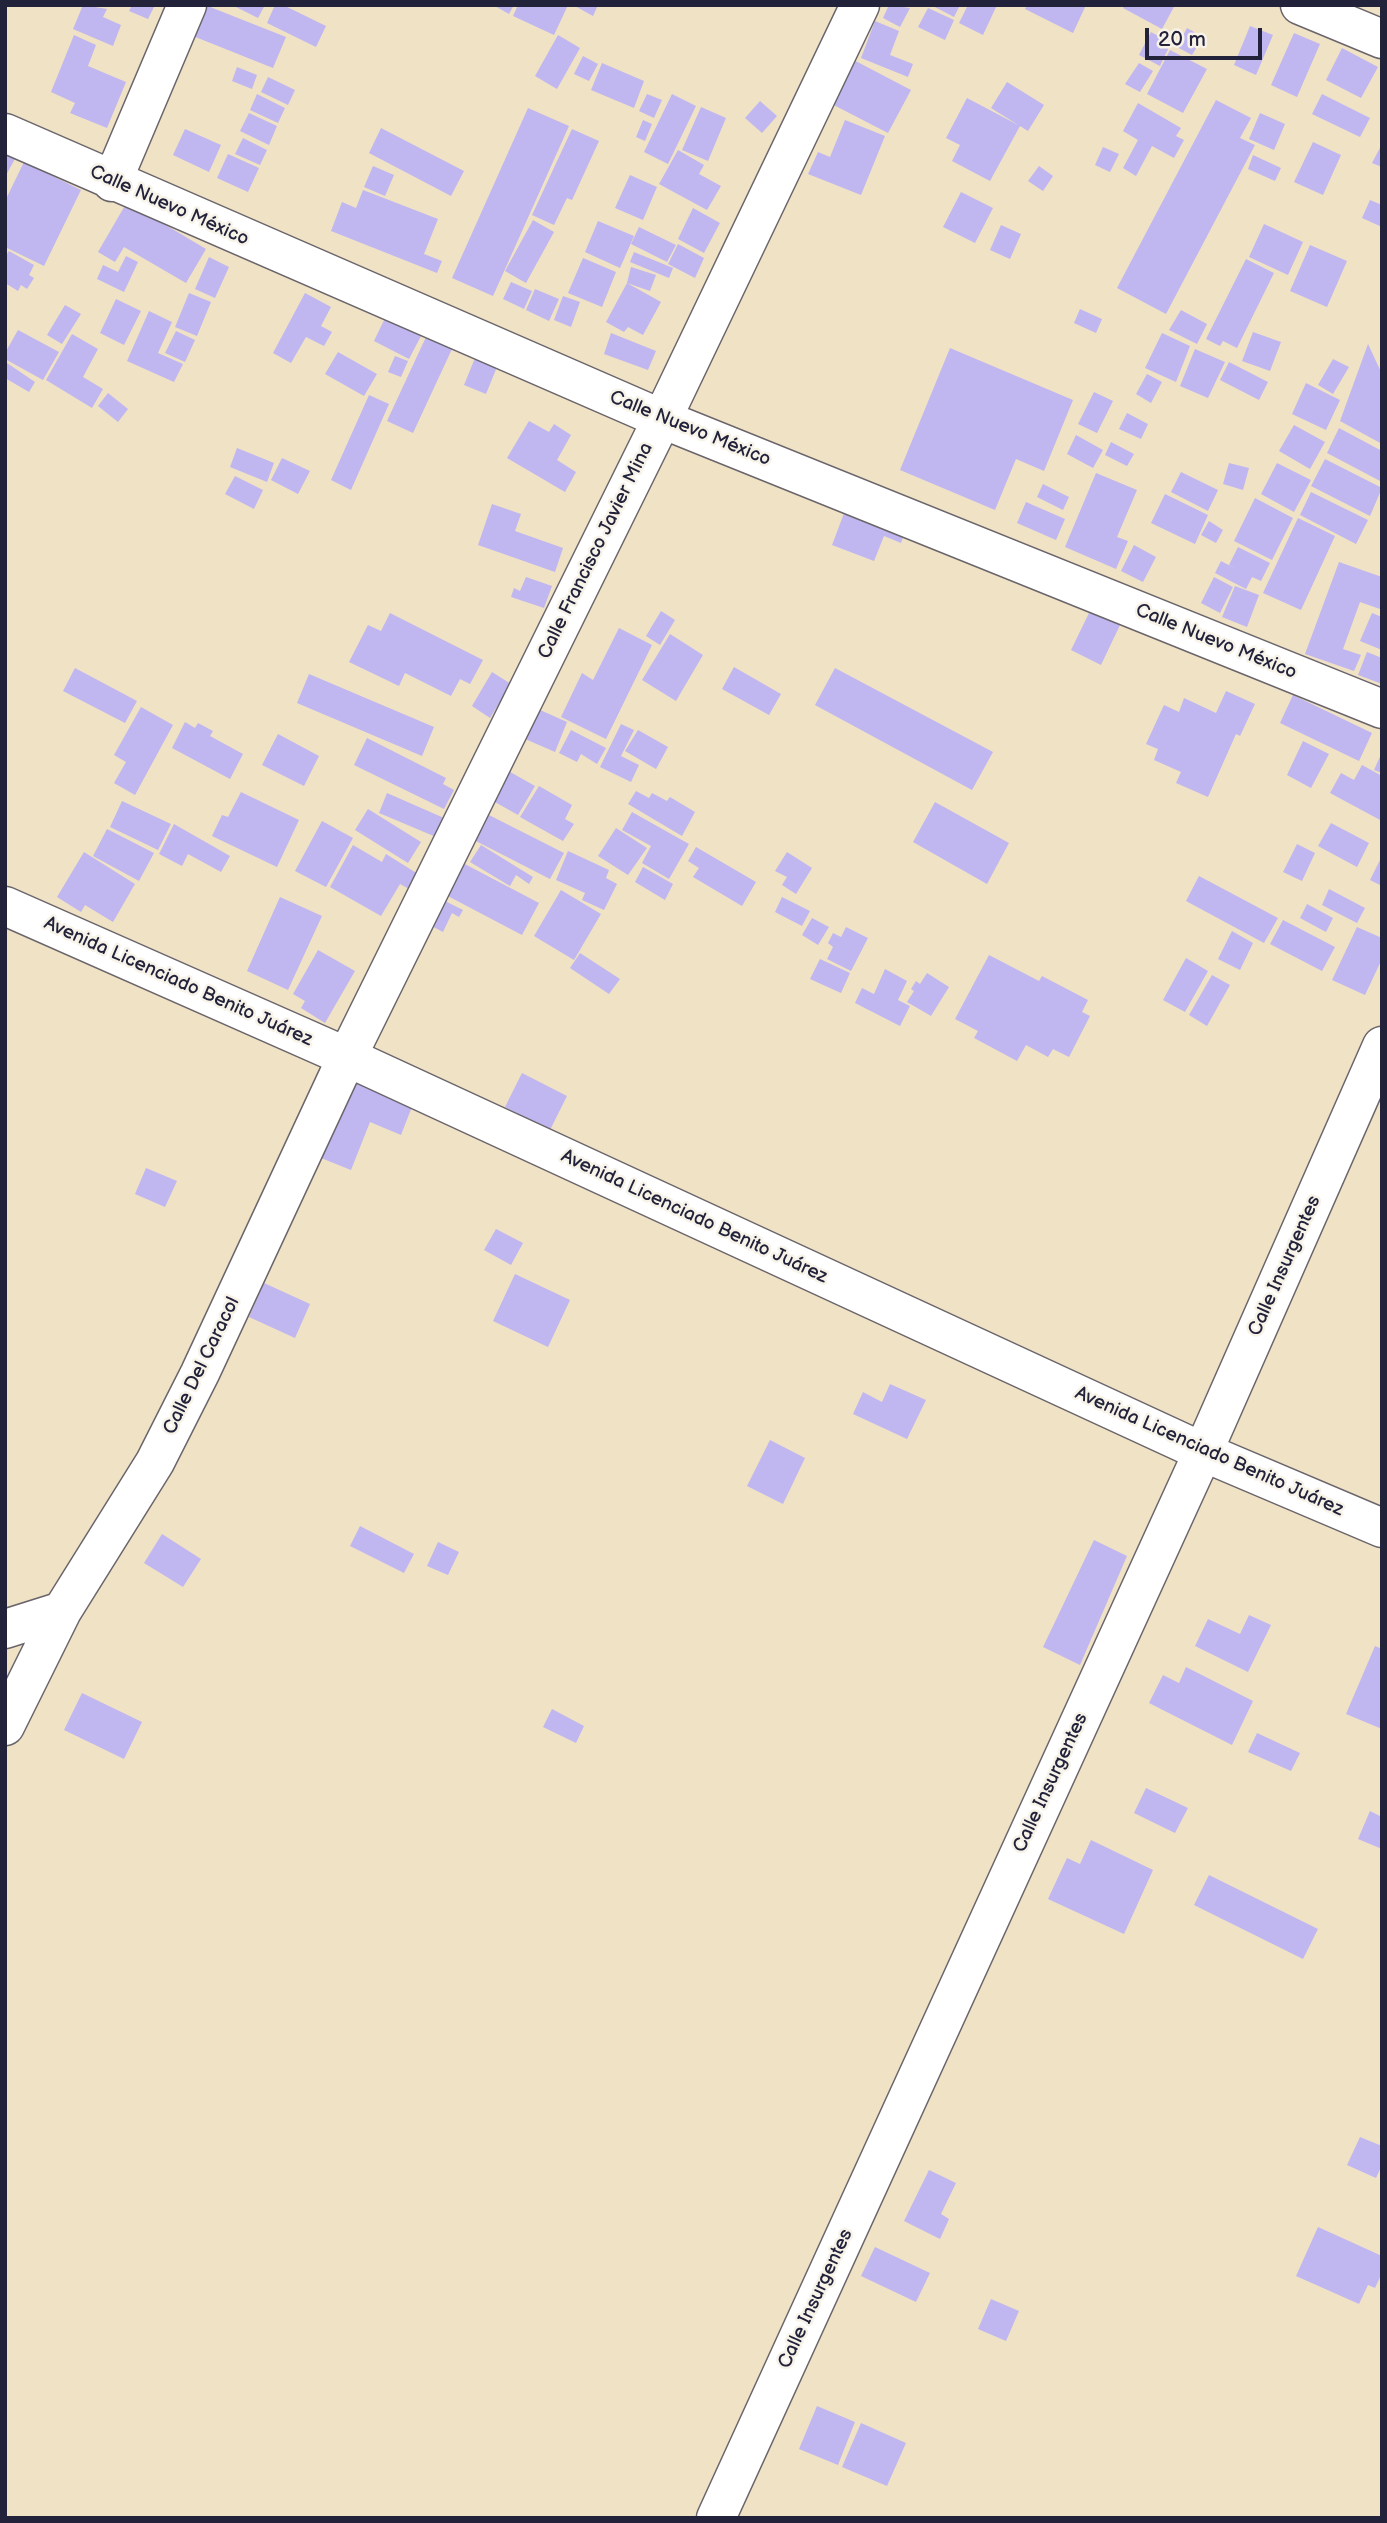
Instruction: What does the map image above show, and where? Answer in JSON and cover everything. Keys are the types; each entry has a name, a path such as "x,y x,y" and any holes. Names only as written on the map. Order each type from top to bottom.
{"street":[{"path":"112,182 187,5"},
{"name":"Calle Francisco Javier Mina","path":"347,1057 662,419 860,5"},
{"path":"1300,5 1382,39"},
{"name":"Calle Nuevo México","path":"5,133 112,182 662,419 1382,709"},
{"name":"Avenida Licenciado Benito Juárez","path":"5,906 347,1057 1203,1452 1382,1528"},
{"name":"Calle Insurgentes","path":"716,2518 1203,1452 1382,1046"},
{"name":"Calle Del Caracol","path":"5,1726 62,1611 161,1451 347,1057"},
{"path":"5,1629 62,1611"}],"building":[{"path":"83,5 107,9 103,17 121,25 113,46 73,29"},
{"path":"132,5 155,5 148,19 129,11"},
{"path":"205,5 286,37 273,68 193,36"},
{"path":"232,5 265,5 258,18"},
{"path":"275,5 283,5 326,26 316,47 267,23"},
{"path":"493,5 514,5 509,14"},
{"path":"518,5 568,5 554,35 513,16"},
{"path":"573,5 598,5 593,16"},
{"path":"889,5 910,8 900,27 883,18"},
{"path":"931,5 960,5 954,17"},
{"path":"968,5 997,5 983,35 959,23"},
{"path":"1027,5 1086,5 1073,33 1025,9"},
{"path":"1125,5 1175,5 1162,29 1123,8"},
{"path":"928,8 954,20 945,40 918,27"},
{"path":"875,21 899,31 890,55 913,64 908,77 861,58"},
{"path":"1250,26 1273,35 1256,75 1234,65"},
{"path":"1187,28 1203,37 1192,55 1177,47"},
{"path":"1151,32 1171,43 1160,66 1139,55"},
{"path":"1294,33 1320,44 1297,97 1271,85"},
{"path":"74,35 96,45 88,66 126,82 107,128 70,113 75,103 51,92"},
{"path":"558,35 580,48 557,89 535,76"},
{"path":"1342,48 1378,67 1361,98 1326,80"},
{"path":"1170,50 1207,69 1183,113 1147,94"},
{"path":"583,56 598,64 589,81 574,74"},
{"path":"846,56 911,90 888,133 824,100"},
{"path":"602,63 644,81 634,108 591,90"},
{"path":"1139,63 1153,71 1140,92 1125,84"},
{"path":"237,67 257,75 252,89 232,81"},
{"path":"268,77 295,90 288,105 261,92"},
{"path":"1007,82 1044,105 1028,131 991,108"},
{"path":"257,94 285,108 278,123 250,110"},
{"path":"647,94 662,100 654,118 639,111"},
{"path":"672,94 696,106 668,164 644,152"},
{"path":"1322,94 1370,118 1360,137 1312,114"},
{"path":"967,98 1020,126 990,181 952,161 960,145 946,138"},
{"path":"1216,100 1251,118 1240,138 1255,145 1166,314 1117,288"},
{"path":"760,101 777,116 762,133 745,118"},
{"path":"1138,103 1181,128 1176,136 1184,140 1174,158 1152,146 1136,176 1123,168 1138,140 1123,131"},
{"path":"701,107 726,118 708,161 682,150"},
{"path":"528,108 569,126 493,296 452,278"},
{"path":"249,113 277,126 269,145 240,131"},
{"path":"1260,113 1285,124 1274,150 1249,139"},
{"path":"643,120 652,124 645,141 636,137"},
{"path":"845,120 885,136 861,195 808,174 818,152 830,157"},
{"path":"381,128 464,171 451,196 369,153"},
{"path":"185,129 221,145 209,172 173,155"},
{"path":"572,129 599,141 572,200 567,198 554,225 532,215"},
{"path":"243,138 267,150 260,165 235,154"},
{"path":"1313,142 1341,155 1323,195 1294,182"},
{"path":"1382,144 1382,167 1372,163"},
{"path":"1103,147 1119,154 1110,172 1095,165"},
{"path":"678,150 704,165 699,174 721,186 707,210 659,184"},
{"path":"5,152 16,157 5,177"},
{"path":"228,154 259,168 248,192 217,178"},
{"path":"1253,155 1281,168 1275,181 1248,169"},
{"path":"24,162 81,190 44,266 5,247 5,201"},
{"path":"373,166 394,175 385,196 364,187"},
{"path":"1039,166 1053,176 1043,191 1028,181"},
{"path":"630,175 657,187 643,220 615,208"},
{"path":"363,190 438,219 424,254 442,261 437,273 331,231 342,202 356,208"},
{"path":"961,192 993,208 975,243 943,227"},
{"path":"1370,200 1382,205 1382,227 1362,218"},
{"path":"127,202 206,249 186,283 124,247 115,262 98,252"},
{"path":"693,208 720,223 704,253 678,239"},
{"path":"533,220 554,232 526,283 505,271"},
{"path":"598,221 634,236 620,268 585,252"},
{"path":"1264,224 1303,242 1288,275 1249,257"},
{"path":"1001,225 1021,234 1010,259 990,250"},
{"path":"639,227 676,245 667,262 631,244"},
{"path":"678,244 704,258 695,278 668,264"},
{"path":"1310,245 1347,261 1327,307 1290,291"},
{"path":"9,251 34,265 29,275 34,278 27,289 21,285 18,291 5,283 5,257"},
{"path":"634,252 673,268 669,278 630,262"},
{"path":"126,256 138,262 124,292 97,279 103,265 118,272"},
{"path":"209,257 229,267 215,298 195,289"},
{"path":"583,258 616,272 602,307 568,293"},
{"path":"1246,259 1274,273 1237,348 1223,341 1220,346 1206,339"},
{"path":"631,267 656,275 650,291 627,283"},
{"path":"511,282 532,291 524,309 503,299"},
{"path":"627,283 661,302 643,335 628,327 624,332 606,322"},
{"path":"535,289 559,299 549,321 526,310"},
{"path":"189,293 211,302 197,336 175,327"},
{"path":"305,293 331,307 321,326 332,332 324,346 306,337 291,363 273,353"},
{"path":"563,296 580,302 571,327 554,320"},
{"path":"116,299 141,311 124,345 100,333"},
{"path":"65,305 81,314 62,344 47,335"},
{"path":"1080,309 1102,319 1096,333 1074,323"},
{"path":"1181,310 1207,324 1197,344 1169,330"},
{"path":"149,311 172,322 158,353 183,364 174,382 127,361"},
{"path":"385,318 421,336 409,359 374,341"},
{"path":"18,330 59,352 43,380 5,359 5,353"},
{"path":"176,331 195,340 185,362 165,353"},
{"path":"1253,332 1281,342 1270,371 1242,361"},
{"path":"611,333 656,351 648,370 604,354"},
{"path":"1162,333 1190,346 1176,382 1145,368"},
{"path":"72,334 98,349 83,377 103,389 92,408 46,380"},
{"path":"426,337 452,349 413,433 387,421"},
{"path":"1368,344 1382,374 1382,444 1340,421"},
{"path":"950,348 1073,400 1044,471 1016,459 995,510 900,470"},
{"path":"1195,349 1225,362 1208,398 1180,386"},
{"path":"338,352 377,374 364,396 325,374"},
{"path":"395,356 408,361 401,377 388,372"},
{"path":"475,358 497,367 486,394 464,385"},
{"path":"1333,359 1349,367 1333,394 1318,385"},
{"path":"1229,362 1268,382 1259,400 1220,380"},
{"path":"7,363 35,382 29,392 5,378"},
{"path":"1147,374 1162,382 1151,403 1136,394"},
{"path":"1306,383 1340,400 1326,430 1292,414"},
{"path":"1094,392 1113,401 1097,433 1078,424"},
{"path":"108,393 128,409 118,422 98,406"},
{"path":"369,395 389,404 351,490 331,480"},
{"path":"1127,413 1148,424 1141,439 1119,429"},
{"path":"529,421 549,432 554,424 571,435 557,460 576,472 565,492 507,458"},
{"path":"1294,425 1325,442 1310,469 1279,451"},
{"path":"1339,428 1382,451 1382,482 1327,453"},
{"path":"1076,435 1103,450 1093,468 1067,454"},
{"path":"1111,442 1134,454 1127,466 1105,455"},
{"path":"237,448 274,463 267,482 230,467"},
{"path":"282,458 310,471 298,494 271,480"},
{"path":"1325,459 1382,488 1370,516 1311,486"},
{"path":"1229,463 1249,468 1243,490 1223,484"},
{"path":"1277,463 1311,480 1294,512 1261,494"},
{"path":"1181,472 1218,490 1208,511 1171,492"},
{"path":"1096,473 1137,490 1117,537 1128,541 1116,569 1065,547"},
{"path":"235,476 263,490 254,509 225,494"},
{"path":"1043,484 1069,497 1063,510 1037,497"},
{"path":"1311,492 1368,520 1356,544 1300,515"},
{"path":"1165,494 1208,515 1195,544 1151,523"},
{"path":"1255,498 1293,518 1272,560 1234,541"},
{"path":"1026,502 1065,519 1056,540 1017,523"},
{"path":"492,504 521,514 515,531 563,548 555,572 478,545"},
{"path":"846,508 905,532 901,543 884,536 874,561 832,545"},
{"path":"1298,518 1335,536 1301,610 1263,593"},
{"path":"1209,521 1223,530 1216,543 1201,535"},
{"path":"1134,545 1156,557 1143,582 1121,571"},
{"path":"1238,547 1270,563 1261,581 1252,577 1246,589 1215,573 1221,561 1240,571 1229,565"},
{"path":"1339,562 1382,577 1380,609 1360,602 1343,649 1361,655 1354,671 1305,654"},
{"path":"526,577 552,586 544,608 511,597 514,588 520,591"},
{"path":"1214,577 1233,587 1220,613 1201,603"},
{"path":"1235,586 1259,595 1247,627 1222,617"},
{"path":"1091,609 1121,623 1101,665 1071,650"},
{"path":"661,611 675,620 660,645 646,636"},
{"path":"390,613 483,660 470,684 460,679 451,696 405,673 399,686 349,662 368,625 381,631"},
{"path":"1372,613 1382,617 1382,650 1360,641"},
{"path":"619,628 652,645 606,739 561,717 582,673 593,680"},
{"path":"670,634 703,655 676,701 642,680"},
{"path":"1367,652 1382,658 1382,684 1358,675"},
{"path":"734,667 781,694 769,715 722,689"},
{"path":"75,668 137,701 125,723 63,691"},
{"path":"835,668 993,752 972,790 815,705"},
{"path":"492,672 511,684 490,718 472,706"},
{"path":"309,674 434,727 422,756 297,703"},
{"path":"1226,691 1255,704 1240,736 1236,734 1208,797 1176,783 1181,772 1154,760 1158,749 1146,744 1164,705 1179,712 1184,698 1216,713"},
{"path":"1293,695 1372,733 1359,761 1280,723"},
{"path":"529,705 567,722 555,752 516,735"},
{"path":"141,707 173,725 135,795 114,783 126,762 114,755"},
{"path":"185,722 195,728 198,723 213,731 210,736 243,754 230,779 172,748"},
{"path":"621,724 634,730 621,756 639,765 631,782 600,767"},
{"path":"571,730 606,748 597,764 581,754 577,762 559,753"},
{"path":"638,730 668,747 656,769 625,751"},
{"path":"278,734 319,756 304,786 262,765"},
{"path":"367,738 446,778 443,784 454,790 444,809 354,765"},
{"path":"1303,741 1329,754 1311,788 1287,775"},
{"path":"1382,752 1382,773 1374,770"},
{"path":"496,764 535,786 518,815 479,793"},
{"path":"1362,765 1382,776 1382,821 1330,793 1341,773 1354,780"},
{"path":"539,786 572,805 565,819 574,824 563,841 520,817"},
{"path":"636,791 649,798 652,793 667,801 670,797 695,812 682,836 628,804"},
{"path":"241,792 299,820 277,867 212,836 222,815 228,817"},
{"path":"387,793 444,818 436,837 379,813"},
{"path":"122,801 171,824 158,850 110,827"},
{"path":"935,802 1009,843 987,884 913,842"},
{"path":"368,809 421,842 408,863 355,830"},
{"path":"483,812 564,853 550,879 470,838"},
{"path":"632,812 689,844 669,879 642,863 651,846 622,830"},
{"path":"322,821 353,838 326,887 295,871"},
{"path":"1331,823 1369,843 1357,867 1318,846"},
{"path":"174,824 230,856 221,872 188,854 182,866 159,854"},
{"path":"616,828 647,848 628,875 598,856"},
{"path":"107,829 154,853 139,881 93,856"},
{"path":"1297,844 1315,853 1302,881 1283,872"},
{"path":"353,845 382,862 386,854 418,874 409,889 400,884 381,916 330,887"},
{"path":"481,845 533,877 529,884 516,875 510,886 470,862"},
{"path":"696,847 756,882 742,906 693,877 699,868 688,861"},
{"path":"568,851 609,870 606,878 617,884 604,910 582,900 585,893 556,880"},
{"path":"84,852 135,884 113,922 85,905 81,912 57,897"},
{"path":"787,852 812,868 796,894 782,885 787,877 775,871"},
{"path":"1382,856 1382,886 1370,880"},
{"path":"461,862 539,903 522,935 444,894"},
{"path":"643,867 673,884 665,900 635,882"},
{"path":"1199,876 1278,918 1264,943 1186,901"},
{"path":"1329,889 1365,908 1357,923 1322,905"},
{"path":"561,890 601,914 574,960 534,936"},
{"path":"280,897 322,916 288,990 247,971"},
{"path":"782,897 810,911 802,926 775,912"},
{"path":"441,899 463,910 459,917 452,913 443,932 428,924"},
{"path":"1307,904 1333,918 1326,932 1300,918"},
{"path":"812,918 829,927 818,945 802,935"},
{"path":"1283,920 1335,947 1322,971 1270,944"},
{"path":"846,927 868,938 851,971 827,959 833,947 828,943 833,933 841,937"},
{"path":"1357,927 1382,938 1382,959 1365,995 1332,980"},
{"path":"1232,931 1253,943 1240,970 1218,959"},
{"path":"318,950 355,971 325,1023 301,1008 305,1001 293,994"},
{"path":"580,953 620,979 609,994 570,968"},
{"path":"989,955 1039,981 1042,976 1088,1000 1082,1012 1090,1016 1069,1057 1053,1049 1048,1057 1026,1045 1017,1061 974,1038 978,1031 955,1019"},
{"path":"1186,958 1208,971 1185,1012 1163,1000"},
{"path":"820,959 850,973 841,993 810,979"},
{"path":"885,969 907,981 898,1000 910,1006 900,1026 855,1003 862,988 874,994"},
{"path":"927,973 949,987 931,1016 907,1002 914,991 911,989 916,981 920,984"},
{"path":"1212,975 1230,985 1207,1026 1189,1015"},
{"path":"522,1073 567,1096 550,1130 505,1107"},
{"path":"355,1075 415,1099 401,1135 370,1122 351,1170 321,1158"},
{"path":"146,1168 177,1181 165,1207 135,1194"},
{"path":"496,1229 523,1243 511,1265 484,1250"},
{"path":"515,1274 570,1300 548,1347 493,1321"},
{"path":"264,1283 310,1304 295,1338 249,1317"},
{"path":"890,1384 926,1400 907,1439 853,1414 863,1392 882,1402"},
{"path":"770,1440 805,1458 783,1504 747,1486"},
{"path":"360,1526 414,1554 404,1573 350,1546"},
{"path":"162,1534 201,1559 183,1587 144,1563"},
{"path":"1094,1540 1127,1556 1080,1665 1043,1647"},
{"path":"438,1542 459,1552 448,1575 427,1566"},
{"path":"1249,1615 1271,1625 1248,1672 1195,1646 1208,1619 1240,1634"},
{"path":"1375,1646 1382,1649 1382,1729 1346,1714"},
{"path":"1186,1667 1253,1701 1232,1745 1149,1703 1163,1675 1179,1683"},
{"path":"82,1693 142,1722 124,1759 64,1730"},
{"path":"552,1709 584,1726 576,1743 543,1727"},
{"path":"1257,1733 1300,1753 1291,1771 1248,1752"},
{"path":"1146,1788 1188,1808 1175,1833 1134,1813"},
{"path":"1370,1811 1382,1817 1382,1849 1358,1839"},
{"path":"1091,1840 1153,1870 1124,1934 1048,1899 1067,1858 1080,1864"},
{"path":"1209,1875 1318,1929 1303,1959 1194,1905"},
{"path":"1360,2137 1382,2146 1382,2165 1376,2178 1347,2165"},
{"path":"929,2170 956,2183 941,2214 949,2219 940,2239 904,2221"},
{"path":"1318,2227 1382,2256 1382,2273 1375,2288 1368,2285 1359,2304 1296,2276"},
{"path":"875,2247 930,2273 916,2302 861,2276"},
{"path":"991,2299 1019,2311 1006,2341 978,2329"},
{"path":"817,2406 855,2422 838,2465 799,2449"},
{"path":"861,2423 906,2443 887,2486 842,2467"}]}
